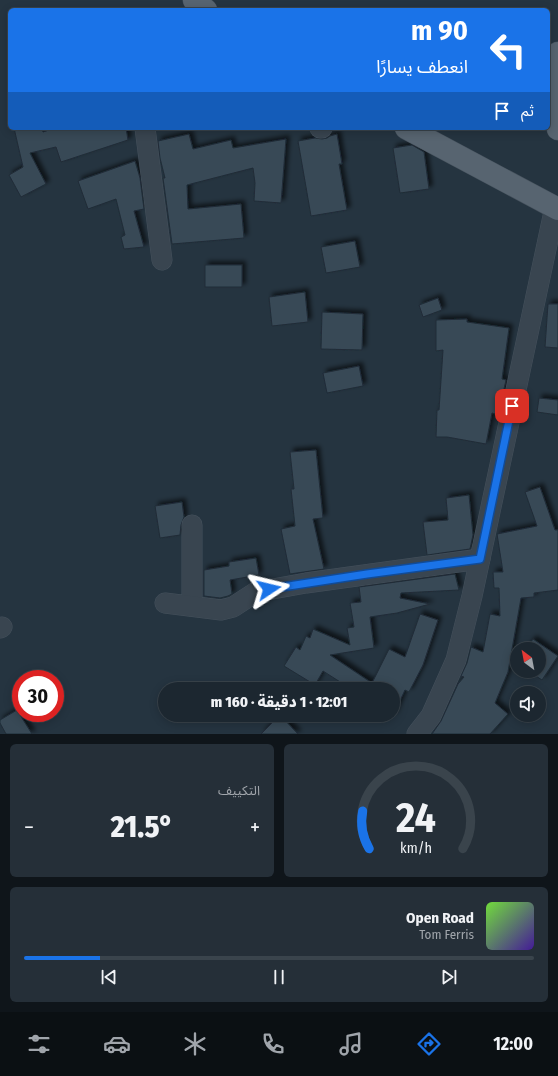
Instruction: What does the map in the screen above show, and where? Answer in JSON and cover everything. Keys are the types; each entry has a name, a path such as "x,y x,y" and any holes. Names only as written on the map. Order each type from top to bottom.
{"main road":[{"path":"194,0 204,8"},
{"path":"558,53 554,82 558,129"},
{"path":"410,130 556,208"}],"street":[{"path":"145,130 162,260"},
{"path":"417,734 431,716 456,660 472,596 556,208"},
{"path":"192,525 192,606"},
{"path":"165,603 221,610 233,607 256,592 360,575 480,559"}],"building":[{"path":"14,130 42,130 43,132 49,130 126,130 128,140 61,162 56,147 30,153 46,184 21,197 9,175 23,167"},
{"path":"189,134 193,149 231,140 233,148 286,139 281,203 254,201 255,183 253,168 187,185 188,209 241,204 244,238 172,244 163,178 165,178 158,141"},
{"path":"337,134 342,164 339,164 347,210 311,216 298,141 315,138 322,139"},
{"path":"412,145 424,152 429,189 400,193 393,148"},
{"path":"135,161 140,178 144,209 134,211 144,247 124,249 121,237 125,235 116,199 88,209 78,181"},
{"path":"355,241 360,267 326,273 321,247"},
{"path":"205,265 242,265 242,287 205,287"},
{"path":"305,292 308,322 272,326 269,297"},
{"path":"438,298 442,310 423,317 419,305"},
{"path":"548,304 558,304 558,348 545,347"},
{"path":"322,312 363,314 362,350 321,349"},
{"path":"467,319 467,322 509,328 502,379 506,380 498,415 492,413 486,444 447,437 436,437 443,350 436,351 436,320"},
{"path":"359,366 363,386 327,393 323,373"},
{"path":"539,398 558,400 558,415 537,412"},
{"path":"316,450 323,518 313,519 324,569 290,574 281,529 295,526 291,489 294,489 290,452"},
{"path":"540,487 555,530 558,530 558,590 534,593 534,597 521,598 513,642 510,642 510,661 508,672 495,703 508,714 490,734 432,734 441,721 458,684 464,677 461,676 467,663 471,647 483,652 490,614 500,616 499,588 494,588 493,572 503,572 497,534 537,526 525,492"},
{"path":"469,495 473,535 470,549 427,555 423,522 448,520 446,498"},
{"path":"182,502 184,517 180,535 160,538 155,506"},
{"path":"256,558 259,575 230,580 232,594 228,596 220,598 204,596 204,570 229,566 229,562"},
{"path":"455,574 459,590 401,593 400,598 430,604 397,613 370,617 374,648 330,655 370,682 340,682 323,671 317,682 310,682 284,666 296,647 300,650 306,636 310,638 313,629 350,645 347,628 354,627 350,603 361,602 359,587"},
{"path":"420,614 438,620 423,665 409,692 405,690 400,701 400,682 372,682 389,649 405,657"},
{"path":"546,648 558,656 546,674"},
{"path":"12,713 12,722 24,722 32,734 6,734 0,720"},
{"path":"273,722 287,722 298,734 261,734"}],"route":[{"path":"269,589 480,559 512,406"}]}
